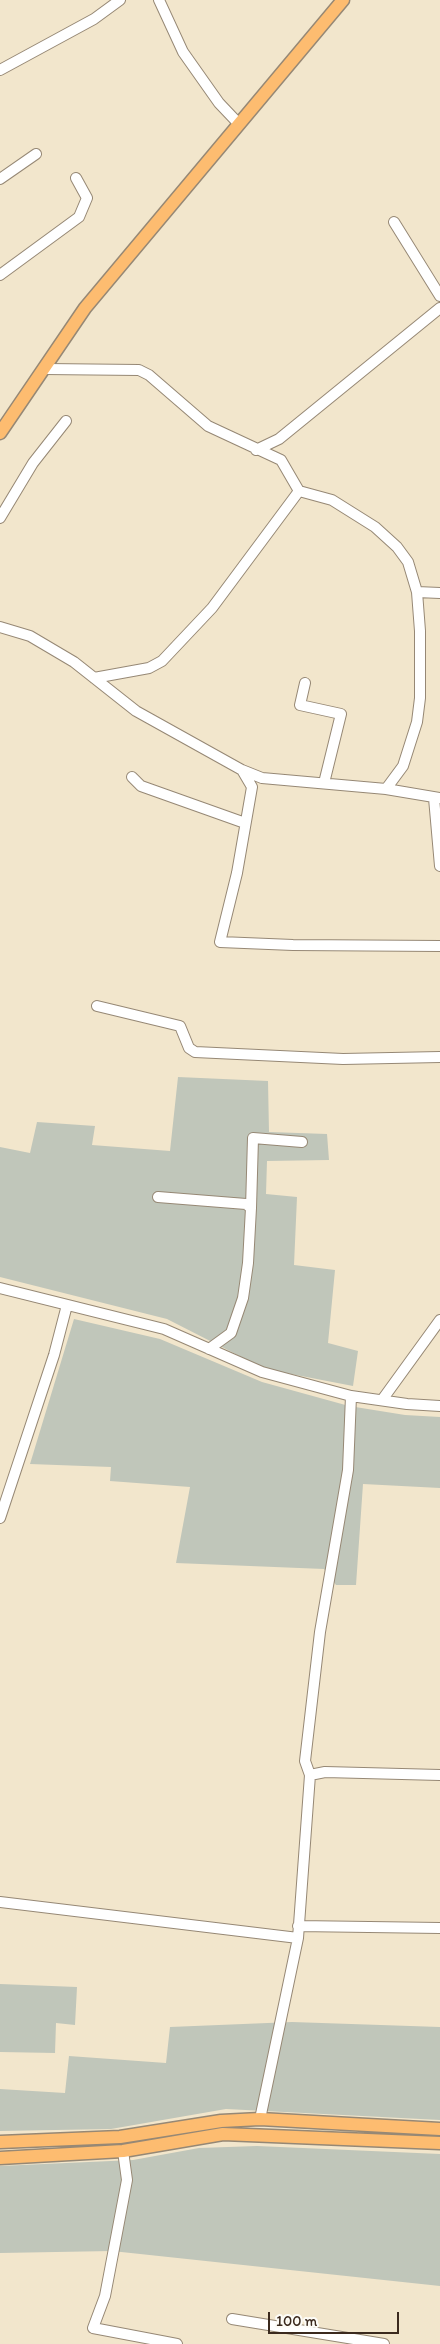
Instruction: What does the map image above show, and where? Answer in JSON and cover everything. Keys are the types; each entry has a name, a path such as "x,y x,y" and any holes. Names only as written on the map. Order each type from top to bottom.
{"main road":[{"path":"0,433 85,308 238,123 343,0"},
{"path":"0,2142 120,2137 221,2121 260,2119 440,2129"},
{"path":"0,2158 123,2151 223,2134 440,2143"},
{"path":"120,2137 123,2151"}],"street":[{"path":"0,70 94,19 120,0"},
{"path":"159,0 183,52 219,103 238,123"},
{"path":"0,179 36,154"},
{"path":"0,275 79,217 87,198 76,178"},
{"path":"394,222 440,296"},
{"path":"256,450 278,439 440,308"},
{"path":"45,369 138,370 149,375 208,426 281,460 299,491 332,500 375,527 397,547 408,562 416,592 420,631 420,698 417,722 403,766 386,788"},
{"path":"0,518 33,463 66,421"},
{"path":"94,678 149,668 162,661 212,608 299,491"},
{"path":"416,592 440,593"},
{"path":"0,627 30,636 74,662 136,711 242,770 262,778 386,788 437,798 440,866"},
{"path":"305,683 300,705 341,714 324,783"},
{"path":"242,770 252,787 237,872 220,942 293,945 440,946"},
{"path":"132,777 141,786 245,823"},
{"path":"97,1006 180,1026 189,1048 195,1052 343,1059 440,1057"},
{"path":"209,1349 231,1334 243,1298 248,1263 253,1138 302,1142"},
{"path":"158,1197 246,1204 251,1208"},
{"path":"0,1288 164,1329 262,1372 351,1396 440,1406"},
{"path":"0,1518 54,1355 67,1305"},
{"path":"382,1400 440,1320"},
{"path":"260,2119 298,1938 310,1775 305,1761 320,1632 348,1470 351,1396"},
{"path":"310,1775 325,1772 440,1775"},
{"path":"0,1902 298,1938"},
{"path":"298,1926 440,1928"},
{"path":"123,2151 128,2180 105,2296 93,2328 177,2344"},
{"path":"232,2319 384,2344"}],"shaded area":[{"path":"178,1077 268,1081 269,1132 327,1134 329,1160 267,1161 266,1194 297,1197 294,1265 335,1270 328,1343 358,1351 353,1386 265,1369 167,1319 0,1277 0,1147 30,1153 37,1122 95,1126 92,1145 170,1151"},
{"path":"74,1319 160,1339 262,1382 349,1406 405,1415 440,1417 440,1488 363,1484 356,1585 336,1585 324,1569 176,1563 190,1487 110,1481 111,1467 30,1464"},
{"path":"0,1984 77,1987 75,2025 56,2023 55,2053 0,2052"},
{"path":"292,2022 440,2027 440,2120 226,2109 111,2129 0,2131 0,2089 65,2093 69,2056 166,2063 170,2027"},
{"path":"257,2146 440,2154 440,2286 112,2251 0,2253 0,2166 133,2160 199,2148"}]}
